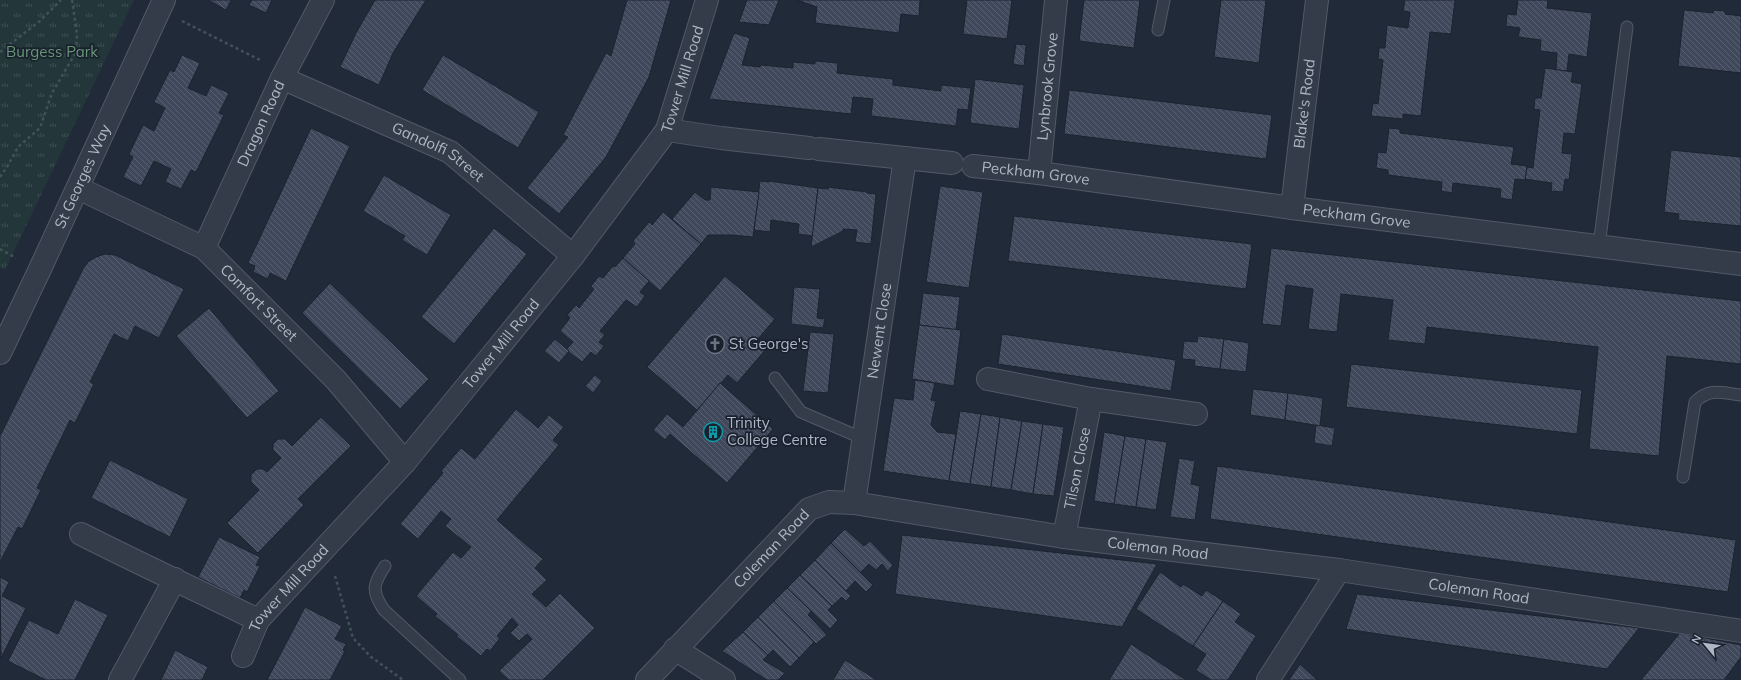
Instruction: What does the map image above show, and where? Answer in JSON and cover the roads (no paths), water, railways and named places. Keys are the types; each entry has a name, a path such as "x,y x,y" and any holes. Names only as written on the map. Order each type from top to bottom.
{"street":[{"name":"St Georges Way","path":"0,353 78,188 164,0"},
{"name":"Dragon Road","path":"204,248 282,78 323,0"},
{"name":"Tower Mill Road","path":"242,656 258,620 405,462 574,256 667,130 707,0"},
{"name":"Lynbrook Grove","path":"1039,173 1056,0"},
{"name":"Blake's Road","path":"1292,208 1317,0"},
{"name":"Gandolfi Street","path":"282,78 450,152 574,256"},
{"path":"667,130 721,138 905,158"},
{"name":"Peckham Grove","path":"905,158 1039,173 1292,208 1741,264"},
{"name":"Newent Close","path":"854,503 905,158"},
{"name":"Comfort Street","path":"78,188 204,248 336,380 405,462"},
{"path":"988,379 1091,400 1196,414"},
{"name":"Tilson Close","path":"1064,537 1091,400"},
{"name":"Coleman Road","path":"647,680 808,509 830,502 854,503 1064,537 1339,570 1741,631"},
{"path":"82,534 160,574 175,579 258,620"},
{"path":"1268,680 1339,570"},
{"path":"120,680 175,579"},
{"path":"676,649 724,680"}],"lane":[{"path":"1158,30 1164,0"},
{"path":"1599,246 1627,27"},
{"path":"775,378 801,412 864,439"},
{"path":"1682,478 1695,402 1702,395 1713,391 1741,395"},
{"path":"386,566 377,578 374,587 376,598 384,610 460,680"}],"place":[{"name":"St George's","path":"715,344"},
{"name":"Trinity College Centre","path":"713,432"}],"park label":[{"name":"Burgess Park","path":"52,52"}]}
